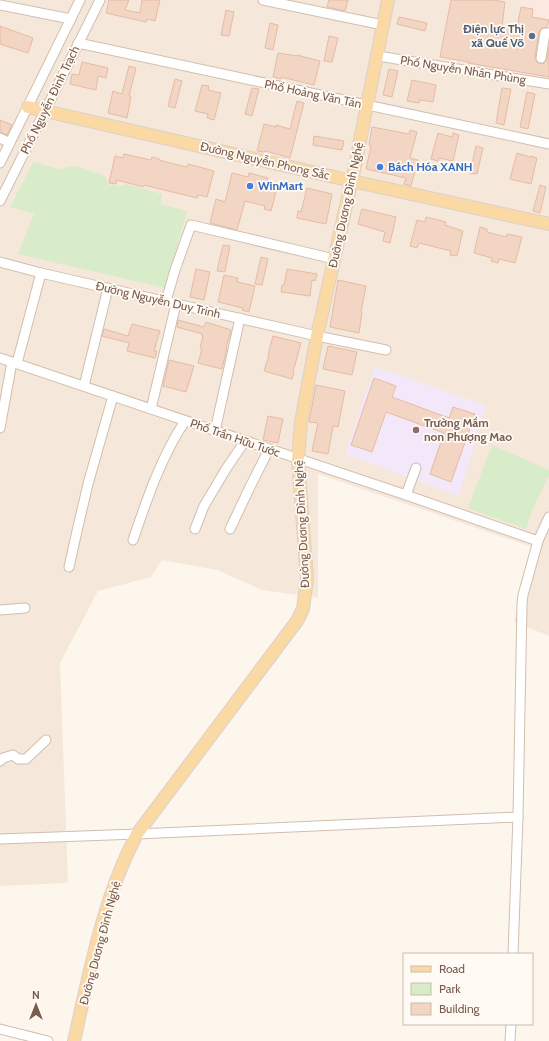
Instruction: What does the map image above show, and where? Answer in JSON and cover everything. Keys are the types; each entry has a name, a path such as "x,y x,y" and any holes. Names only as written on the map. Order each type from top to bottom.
{"main road":[{"name":"Đường Dương Đình Nghệ","path":"74,1041 95,951 112,891 128,851 137,834 297,621 303,609 307,579 298,459 301,422 317,336 352,181 388,0"},
{"name":"Đường Nguyễn Phong Sắc","path":"28,107 352,181 549,224"}],"street":[{"name":"Phố Nguyễn Đình Trạch","path":"0,163 80,0"},
{"name":"Phố Nguyễn Đình Trạch","path":"0,201 100,0"},
{"path":"263,0 383,25"},
{"path":"0,6 71,19"},
{"path":"541,58 545,33 549,33"},
{"name":"Phố Hoàng Văn Tán","path":"78,43 549,144"},
{"name":"Phố Nguyễn Nhân Phùng","path":"378,56 549,84"},
{"path":"0,138 10,143"},
{"path":"166,301 191,225 334,259"},
{"name":"Đường Nguyễn Duy Trinh","path":"0,262 176,304 386,350"},
{"path":"0,428 15,363 41,273"},
{"path":"84,386 108,288"},
{"path":"151,409 176,304"},
{"path":"216,431 240,318"},
{"name":"Phố Trần Hữu Tước","path":"0,358 538,541"},
{"path":"69,567 88,484 113,396"},
{"path":"133,540 150,490 163,459 185,421"},
{"path":"195,529 204,506 244,441"},
{"path":"230,529 269,449"},
{"path":"406,495 416,468"},
{"path":"513,953 518,817 522,604 523,594 538,541 549,517"},
{"path":"0,610 25,608"},
{"path":"0,761 3,758 13,755 18,759 26,759 46,740"},
{"path":"0,839 518,817"},
{"path":"510,1041 511,1025"},
{"path":"0,1029 48,1041"}],"shaded area":[{"path":"0,0 549,0 549,636 514,622 532,547 318,474 318,598 262,590 217,570 162,560 151,577 98,591 60,663 68,883 0,886"},
{"name":"Điện lực Thị xã Quế Võ","path":"521,0 549,0 549,78 508,71"},
{"name":"Trường Mầm non Phượng Mao","path":"375,367 486,405 459,496 345,454"}],"green space":[{"path":"33,162 59,169 76,166 105,176 109,185 120,186 127,184 162,194 161,204 187,211 165,288 18,254 34,214 10,207"},
{"path":"492,445 549,470 549,476 532,510 526,529 468,508"}],"building":[{"path":"109,0 129,0 125,10 140,13 142,0 160,0 155,21 147,19 146,22 106,13"},
{"path":"329,0 348,0 345,11 327,7"},
{"path":"451,0 493,0 505,2 502,27 517,27 521,7 533,9 532,17 549,20 547,27 542,28 539,32 535,57 538,63 543,64 547,59 549,46 549,77 440,57"},
{"path":"226,10 234,12 229,36 221,35"},
{"path":"399,17 427,23 425,31 397,24"},
{"path":"270,23 278,25 273,50 265,48"},
{"path":"0,26 33,38 28,53 0,44"},
{"path":"329,36 338,38 332,62 324,61"},
{"path":"278,53 297,55 320,61 314,85 281,77 281,79 273,77"},
{"path":"82,62 108,68 106,78 98,76 96,90 70,84 72,74 79,75"},
{"path":"129,66 136,68 129,96 131,96 127,118 108,113 113,91 122,94"},
{"path":"389,69 398,71 392,97 383,95"},
{"path":"175,79 182,81 175,108 168,106"},
{"path":"412,80 436,85 433,102 420,100 419,103 407,101"},
{"path":"202,85 209,86 208,90 221,93 214,120 207,118 208,114 195,111"},
{"path":"252,88 259,89 252,116 245,114"},
{"path":"502,88 511,89 504,125 496,123"},
{"path":"527,92 535,94 528,129 520,127"},
{"path":"297,101 304,103 290,158 265,151 257,151 264,124 276,127 276,125 290,129"},
{"path":"0,120 12,125 7,135 0,132"},
{"path":"372,127 409,134 410,130 417,132 410,158 418,160 411,186 404,184 406,178 366,169 371,146 369,145"},
{"path":"438,133 452,137 453,133 459,135 453,161 439,158 438,161 431,159"},
{"path":"314,136 344,141 342,150 313,145"},
{"path":"476,146 483,148 477,174 470,173"},
{"path":"517,153 537,158 531,184 510,179"},
{"path":"124,154 151,160 152,157 178,165 187,167 188,164 214,171 207,197 198,195 197,198 117,180 116,184 109,183 115,156 123,158"},
{"path":"232,173 248,177 249,173 268,178 267,181 278,184 271,211 264,209 265,206 245,201 237,230 210,223 216,199 225,202"},
{"path":"540,185 546,187 540,213 533,211"},
{"path":"307,188 332,194 326,224 297,218 298,211 301,212"},
{"path":"362,209 396,217 390,243 383,241 385,232 358,224"},
{"path":"426,217 446,222 445,225 463,231 457,256 450,255 451,251 419,243 417,248 410,246 417,220 425,222"},
{"path":"480,227 487,229 487,232 506,237 507,234 522,237 515,263 499,259 498,263 491,261 492,258 474,253"},
{"path":"223,245 230,246 225,272 217,271"},
{"path":"261,257 268,259 262,285 255,284"},
{"path":"196,269 210,272 204,300 190,297"},
{"path":"287,269 317,274 315,281 312,280 310,296 281,292"},
{"path":"224,275 238,278 237,282 255,286 249,312 242,310 243,308 218,302"},
{"path":"338,280 366,286 359,333 330,327"},
{"path":"178,320 204,327 206,322 231,330 222,369 198,363 202,349 200,348 203,336 202,334 177,327"},
{"path":"132,324 160,331 154,351 157,351 155,358 127,351 129,343 102,336 104,329 128,336"},
{"path":"273,336 301,343 292,379 264,371"},
{"path":"328,346 357,352 352,375 323,369"},
{"path":"169,360 194,366 186,392 163,386"},
{"path":"374,378 396,386 392,397 449,418 453,407 475,414 451,482 430,474 444,433 386,412 372,452 351,445"},
{"path":"316,385 345,391 338,427 333,426 328,454 312,451 318,423 309,422"},
{"path":"268,416 283,419 278,443 263,440"}],"place":[{"name":"Điện lực Thị xã Quế Võ","path":"532,36"},
{"name":"Bách Hóa XANH","path":"380,167"},
{"name":"WinMart","path":"250,186"},
{"name":"Trường Mầm non Phượng Mao","path":"416,430"}]}
